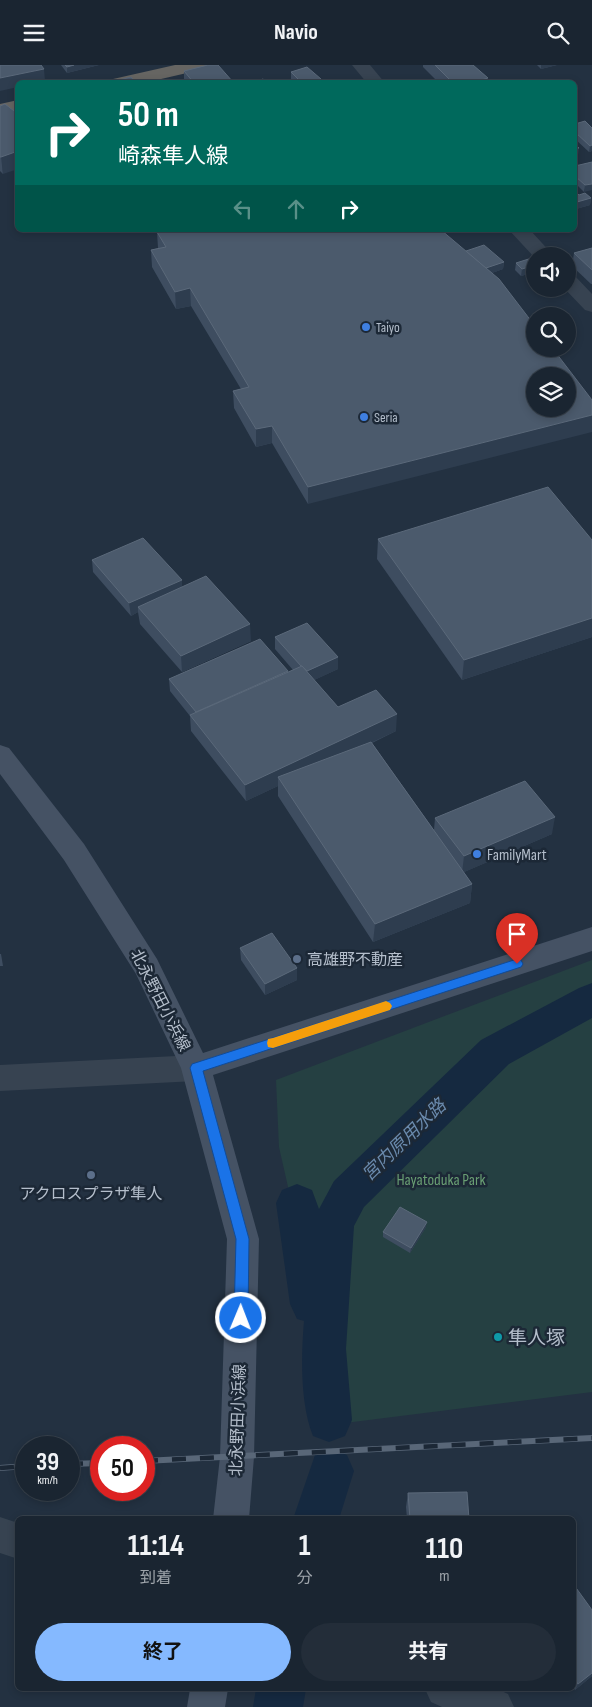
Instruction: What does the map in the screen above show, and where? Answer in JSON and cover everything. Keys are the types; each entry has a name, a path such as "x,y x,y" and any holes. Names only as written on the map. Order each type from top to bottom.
{"highway":[{"path":"132,80 198,65"},
{"path":"0,109 15,106"}],"main road":[{"name":"北永野田小浜線","path":"0,755 74,852 147,967 196,1068 243,1239 237,1457 231,1516"},
{"path":"196,1068 592,939"},
{"path":"206,1707 209,1691"}],"street":[{"path":"361,65 374,80"},
{"path":"521,232 535,247"},
{"path":"576,289 592,306"},
{"path":"0,1078 196,1068"},
{"path":"0,1535 15,1540"},
{"path":"450,1691 495,1707"}],"green space":[{"name":"Hayatoduka Park","path":"592,960 592,1392 321,1426 303,1253 279,1147 276,1080"}],"building":[{"path":"0,65 41,65 44,69 0,78"},
{"path":"208,65 218,65 231,80 192,80 184,71"},
{"path":"435,65 473,65 488,78 481,80 450,80"},
{"path":"307,67 321,79 299,80 291,72"},
{"path":"131,77 134,80 119,80"},
{"path":"5,104 15,112 15,152 0,157 0,106"},
{"path":"585,121 592,128 592,145 590,146 577,134 577,123"},
{"path":"592,162 592,184 585,185 577,178 577,166"},
{"path":"577,193 579,195 585,193 591,198 577,202"},
{"path":"157,232 443,232 499,279 526,314 526,357 559,357 567,367 526,367 526,417 576,417 576,379 592,400 592,415 308,487 272,426 256,429 233,391 249,387 190,288 175,292 151,250 166,247"},
{"path":"484,245 504,262 486,268 466,251"},
{"path":"592,248 592,270 576,255 576,252"},
{"path":"526,260 526,268 522,269 516,263"},
{"path":"548,487 592,540 592,618 464,660 378,539"},
{"path":"143,538 182,580 129,603 92,560"},
{"path":"206,576 250,624 181,656 138,607"},
{"path":"307,623 338,657 307,671 275,637"},
{"path":"260,639 288,671 196,712 169,679"},
{"path":"302,666 338,707 376,690 397,714 245,785 190,715"},
{"path":"371,742 472,884 375,924 278,777"},
{"path":"525,781 555,817 464,856 435,818"},
{"path":"272,933 297,968 265,984 240,948"},
{"path":"400,1207 427,1222 411,1248 383,1232"},
{"path":"467,1492 469,1516 410,1516 408,1493"},
{"path":"576,1588 592,1610 592,1673 578,1684 576,1681"}],"waterway":[{"name":"宮内原用水路","path":"329,1420 324,1349 333,1224 349,1194 495,1052 592,999"},
{"name":"宮内原用水路","path":"297,1203 312,1304"},
{"name":"宮内原用水路","path":"317,1516 331,1471"},
{"name":"宮内原用水路","path":"278,1707 281,1691"}],"railway":[{"path":"155,1460 592,1438"},
{"path":"80,1464 90,1463"},
{"path":"0,1468 15,1467"}],"slow traffic":[{"path":"273,1043 386,1006"}],"place":[{"name":"Taiyo","path":"366,327"},
{"name":"Seria","path":"364,417"},
{"name":"FamilyMart","path":"477,854"},
{"name":"高雄野不動産","path":"297,959"},
{"name":"アクロスプラザ隼人","path":"91,1175"},
{"name":"隼人塚","path":"498,1337"}],"route":[{"path":"241,1318 243,1239 196,1068 517,964"}]}
